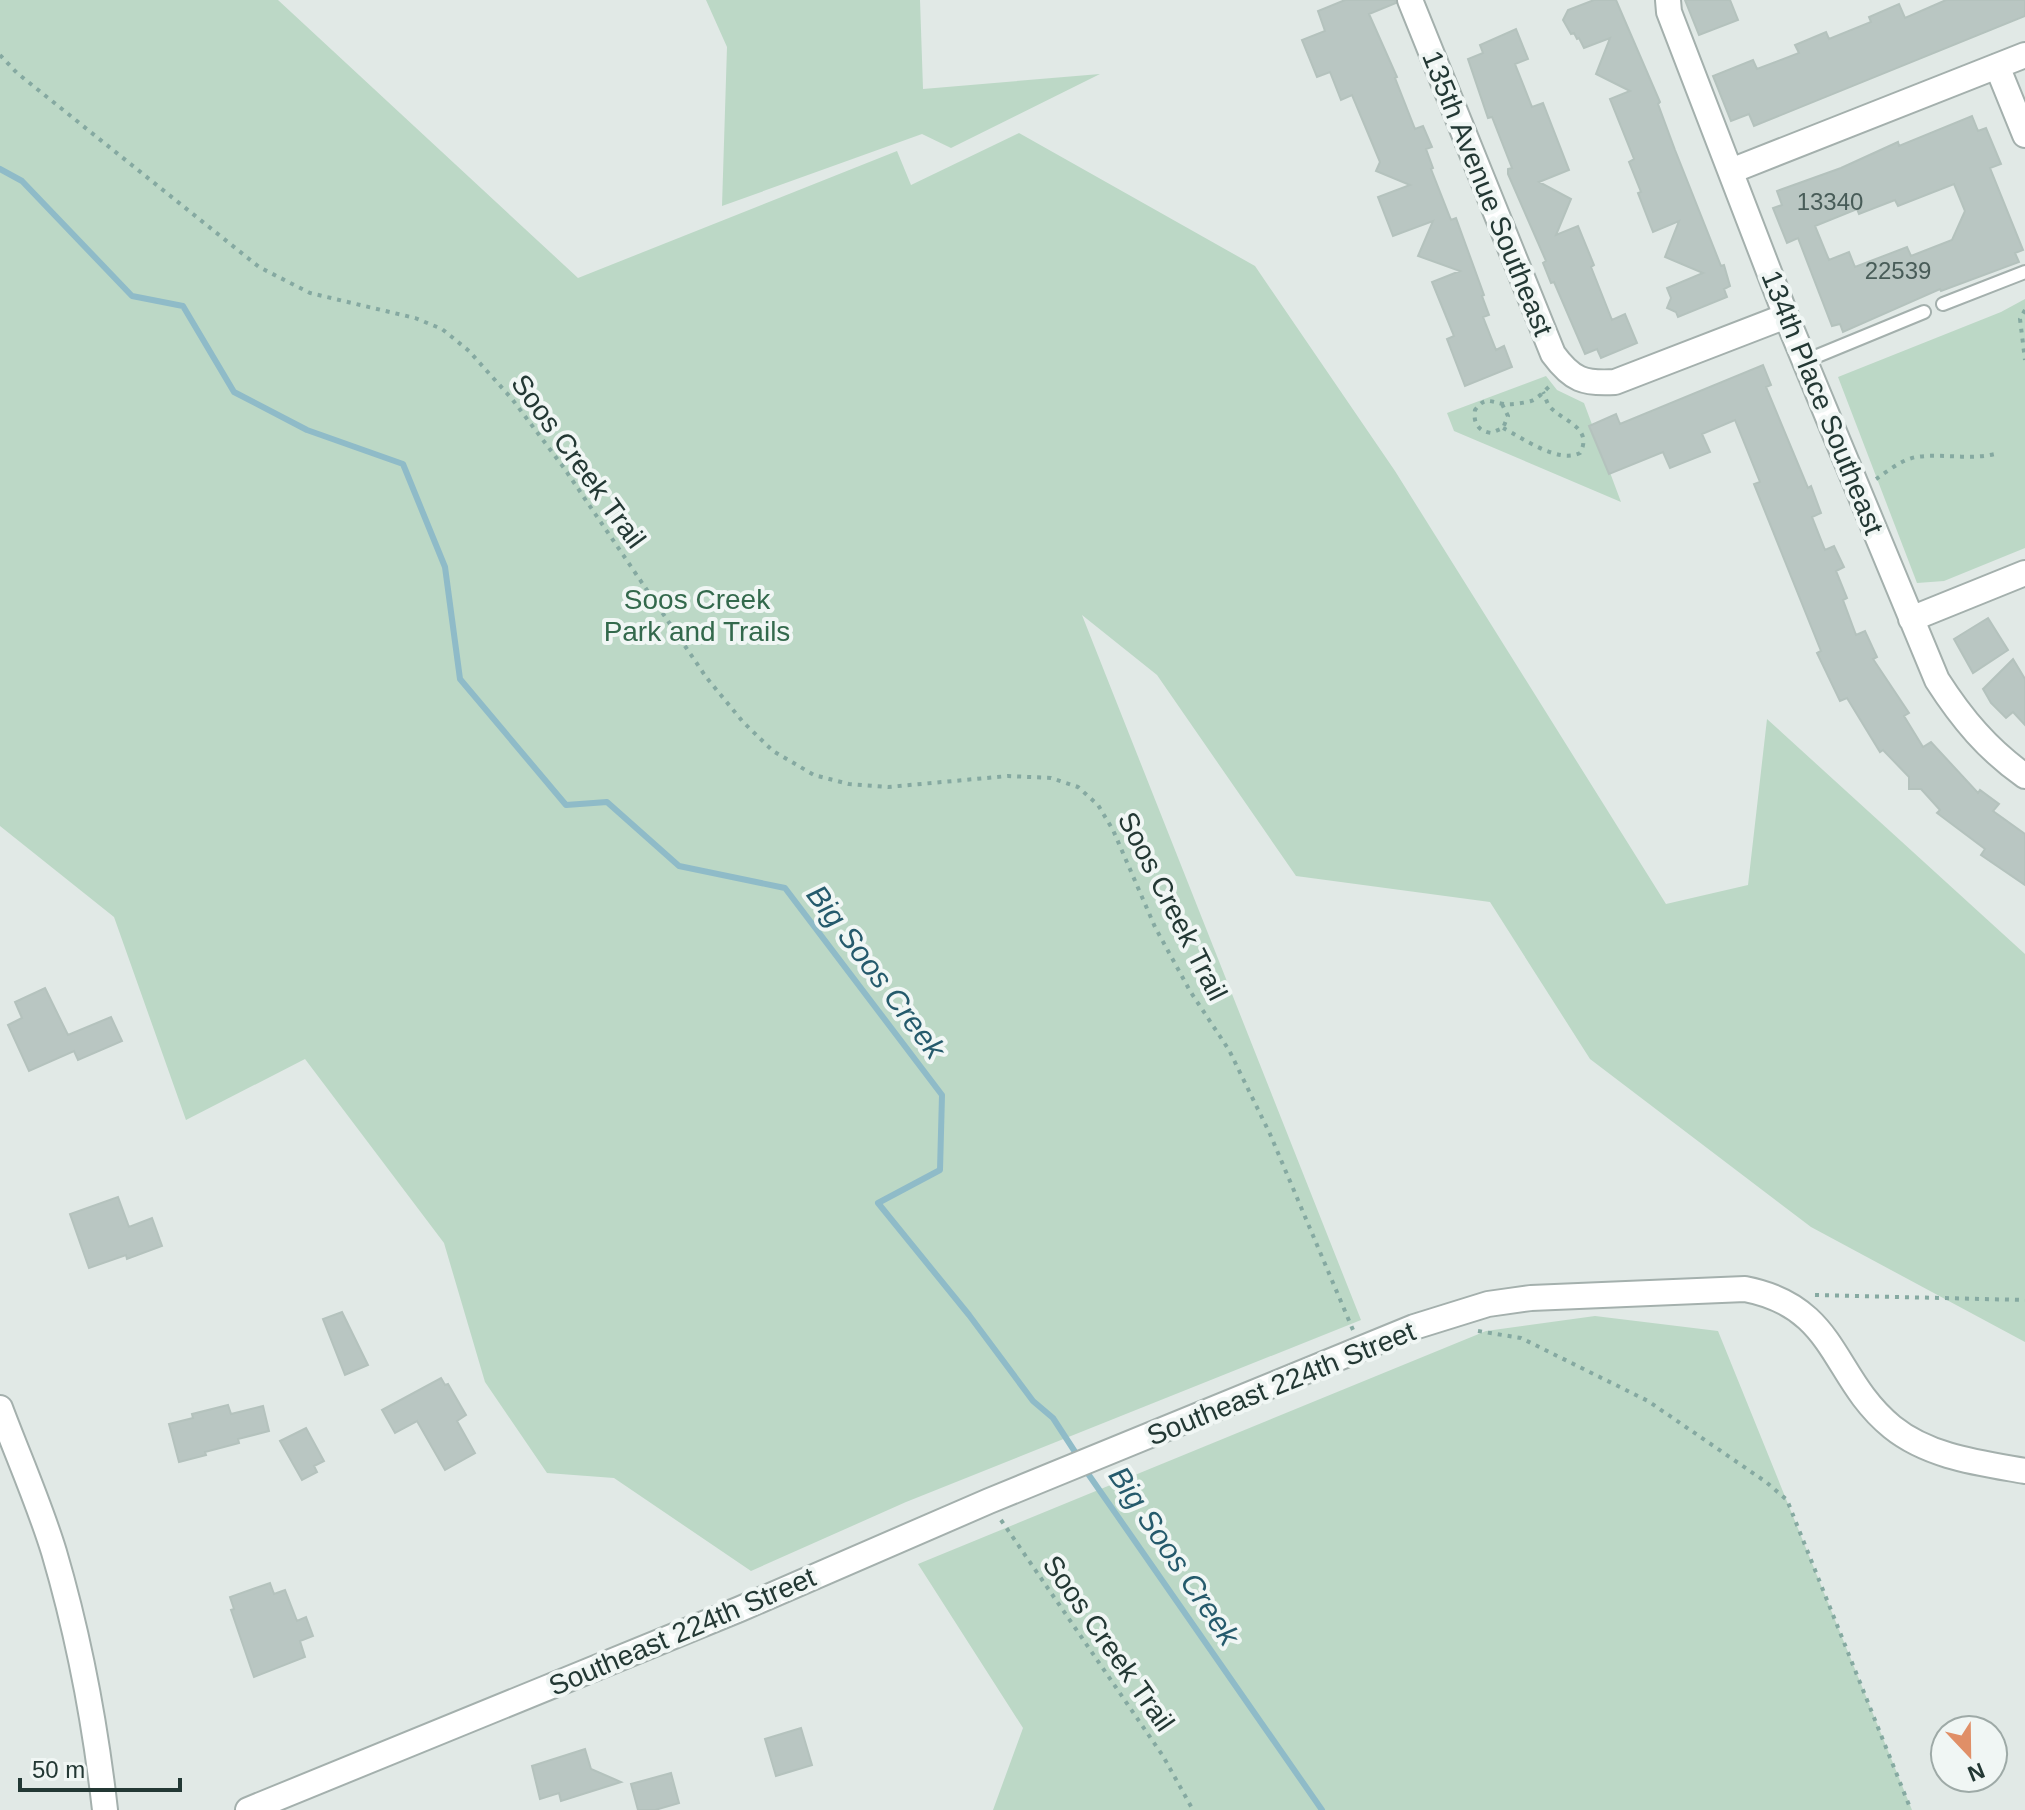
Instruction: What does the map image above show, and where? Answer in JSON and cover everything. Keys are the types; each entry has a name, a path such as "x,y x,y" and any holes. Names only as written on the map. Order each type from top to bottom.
{"street":[{"name":"135th Avenue Southeast","path":"1410,0 1553,354 1572,375"},
{"name":"134th Place Southeast","path":"1668,0 1669,12 1786,316 1937,680 1974,733 2000,759 2025,776"},
{"path":"1731,171 2025,55"},
{"path":"1997,66 2025,135"},
{"path":"1572,375 1599,383 1615,382 1786,316"},
{"path":"1911,619 2025,573"},
{"name":"Southeast 224th Street","path":"248,1810 740,1609 989,1501 1361,1347 1488,1304 1531,1298 1745,1289 1772,1294 1799,1309 1818,1329 1866,1400 1893,1427 1943,1453 1968,1462 2025,1471"},
{"path":"0,1408 53,1549 74,1622 95,1726 105,1810"}],"lane":[{"path":"1943,304 2025,272"},
{"path":"1805,361 1924,312"}],"path":[{"name":"Soos Creek Trail","path":"0,55 17,73 259,267 310,293 415,318 442,329 469,351 512,399 564,468 706,677 743,722 773,751 814,775 849,784 888,787 1008,776 1051,778 1078,787 1098,805 1113,830 1155,927 1190,991 1236,1064 1270,1134 1361,1347"},
{"path":"2025,310 2020,319 2025,360"},
{"path":"1502,404 1508,416 1503,428 1498,432 1479,429 1474,417 1475,410 1484,401 1502,404 1530,401 1572,375"},
{"path":"1503,428 1534,446 1567,457 1580,453 1581,433 1572,421 1551,408 1543,392"},
{"path":"1859,493 1899,463 1916,457 1976,459 1999,453"},
{"path":"1772,1294 2025,1300"},
{"path":"1467,1330 1521,1338 1648,1401 1766,1482 1787,1500 1911,1810"},
{"name":"Soos Creek Trail","path":"989,1501 1016,1545 1163,1756 1193,1810"}],"green space":[{"name":"Soos Creek Park and Trails","path":"0,0 278,0 578,278 897,151 911,185 1019,133 1255,266 1395,471 1666,904 1748,885 1767,719 2025,954 2025,1342 1811,1227 1590,1059 1490,902 1296,876 1157,675 1082,615 1361,1320 906,1502 751,1571 614,1478 547,1473 485,1382 444,1243 305,1059 186,1120 114,917 0,826"},
{"path":"706,0 920,0 923,89 1100,74 951,148 922,134 722,206 727,47"},
{"path":"2025,299 2025,548 1944,581 1917,583 1838,377 2001,312"},
{"path":"1546,376 1557,390 1584,403 1621,502 1454,431 1447,413"},
{"path":"1595,1316 1718,1331 1912,1810 993,1810 1023,1728 918,1564 1486,1331"}],"building":[{"path":"1345,0 1395,0 1396,3 1369,14 1397,77 1415,129 1423,126 1432,147 1426,149 1431,169 1451,220 1456,218 1484,295 1489,315 1483,317 1496,350 1504,346 1512,367 1465,386 1447,339 1454,336 1432,282 1460,271 1418,256 1433,221 1393,236 1378,197 1410,185 1376,171 1380,162 1352,95 1341,100 1330,72 1317,77 1302,40 1325,31 1318,11"},
{"path":"1594,0 1616,0 1660,102 1658,104 1675,150 1730,286 1724,289 1727,297 1678,317 1676,312 1667,308 1671,298 1667,288 1703,273 1665,257 1679,221 1653,232 1629,162 1634,159 1610,99 1630,91 1596,74 1610,38 1584,48 1563,20 1568,10"},
{"path":"1685,0 1730,0 1738,20 1699,35"},
{"path":"1946,0 2025,0 2025,16 1754,126 1749,114 1731,121 1713,76 1753,60 1757,69 1799,53 1795,45 1826,32 1829,39 1871,22 1869,17 1899,4 1905,18"},
{"path":"1516,29 1528,59 1515,64 1532,107 1543,103 1569,170 1539,182 1571,199 1556,235 1578,226 1612,320 1625,314 1637,343 1601,358 1597,349 1585,354 1554,282 1551,283 1543,263 1546,261 1508,174 1508,169 1512,168 1492,117 1488,118 1468,59 1483,53 1480,45"},
{"path":"1972,116 1978,131 1986,128 2001,164 1990,168 2023,250 2015,253 2019,262 1940,289 1843,332 1840,324 1832,326 1798,238 1787,243 1773,208 1782,205 1777,191 1841,168 1898,142 1899,146","holes":["1954,184 1965,211 1952,240 1911,256 1907,247 1855,267 1849,252 1829,260 1815,226 1857,209 1859,214 1895,200 1898,206"]},
{"path":"1763,365 1771,385 1766,387 1821,513 1812,517 1825,550 1834,546 1844,567 1836,571 1847,598 1843,600 1856,635 1865,631 1877,657 1873,659 1909,713 1904,716 1923,747 1931,742 1978,793 1980,790 1999,804 1993,811 2025,834 2025,885 1981,855 1985,849 1937,813 1940,810 1921,789 1909,789 1909,777 1883,750 1880,752 1847,698 1840,701 1817,653 1821,651 1754,484 1760,482 1735,420 1702,434 1710,452 1670,468 1663,452 1609,474 1589,426 1616,414 1620,424"},
{"path":"1988,618 2008,650 1973,673 1954,639"},
{"path":"2013,659 2025,679 2025,725 2013,712 2006,718 1991,703 1983,689"},
{"path":"45,988 68,1035 111,1017 122,1041 78,1060 74,1051 29,1071 8,1025 22,1018 15,1002"},
{"path":"118,1197 129,1227 152,1218 162,1246 89,1268 70,1214"},
{"path":"342,1312 368,1365 345,1375 323,1319"},
{"path":"441,1378 445,1385 448,1384 466,1415 457,1421 475,1453 445,1470 417,1421 395,1433 382,1410"},
{"path":"228,1405 231,1414 263,1406 269,1431 238,1439 239,1443 179,1462 169,1424 193,1418 192,1414"},
{"path":"306,1428 324,1461 314,1466 317,1472 302,1480 280,1441"},
{"path":"270,1583 274,1594 285,1590 297,1621 306,1617 313,1636 300,1641 305,1657 254,1677 231,1610 234,1609 230,1597"},
{"path":"801,1728 812,1765 776,1776 765,1739"},
{"path":"585,1749 591,1769 621,1782 561,1801 559,1793 540,1799 532,1766"},
{"path":"671,1773 679,1803 655,1810 638,1810 631,1784"}],"waterway":[{"name":"Big Soos Creek","path":"0,169 22,181 132,296 183,306 234,392 307,430 403,464 445,567 460,679 566,805 607,802 679,866 785,888 942,1095 940,1170 878,1203 969,1315 1033,1401 1053,1418 1079,1458"},
{"name":"Big Soos Creek","path":"1084,1468 1322,1810"}]}
